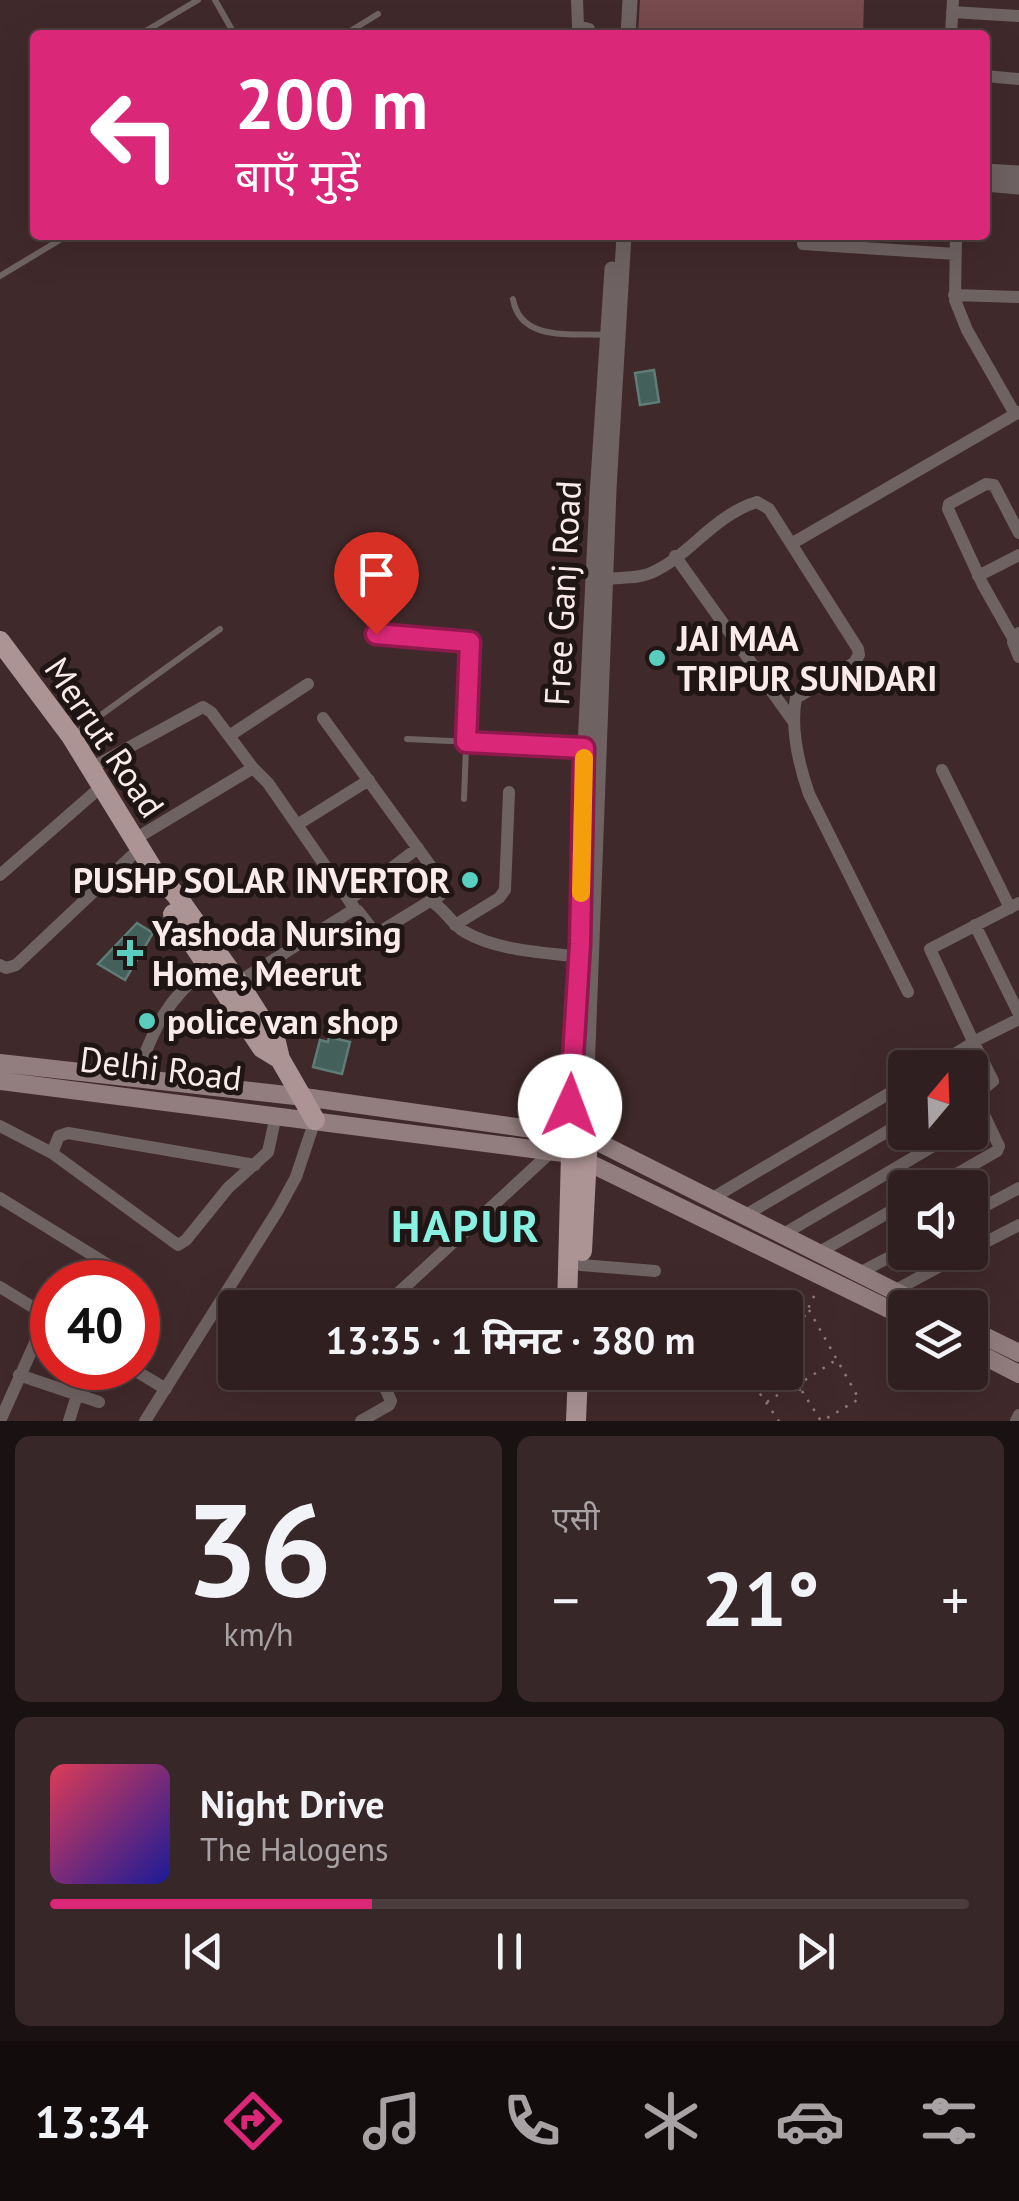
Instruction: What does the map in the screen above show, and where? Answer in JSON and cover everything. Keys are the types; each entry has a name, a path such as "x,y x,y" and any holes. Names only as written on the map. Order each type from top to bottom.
{"main road":[{"name":"Merrut Road","path":"0,641 71,736 154,871 165,902 262,1048 280,1059"},
{"name":"Merrut Road","path":"154,871 176,895 238,982 276,1042 280,1059 315,1120"},
{"name":"Delhi Road","path":"0,1063 432,1115 573,1148"},
{"name":"Delhi Road","path":"0,1081 432,1136 573,1148"},
{"path":"432,1115 432,1136"},
{"path":"573,1148 712,1199 892,1290"},
{"path":"573,1148 579,1290"},
{"path":"573,1148 888,1309"},
{"path":"568,1290 573,1148"},
{"path":"988,1338 1019,1353"},
{"path":"988,1359 1019,1374"},
{"path":"564,1421 565,1390"},
{"path":"576,1421 577,1390"}],"street":[{"path":"577,0 578,26 589,30"},
{"path":"628,30 630,0"},
{"path":"952,6 1019,16"},
{"path":"990,76 1019,78"},
{"path":"990,171 1019,173"},
{"path":"990,184 1019,187"},
{"name":"Free Ganj Road","path":"573,1148 584,748 614,240"},
{"path":"404,1290 573,1148 624,240"},
{"path":"791,544 1017,413 968,330 954,295 956,240"},
{"path":"803,244 955,254"},
{"path":"954,295 1019,297"},
{"path":"1019,534 994,485 986,484 952,500 948,510 978,576 1016,635 1019,657"},
{"path":"606,578 651,573 718,523 757,502 769,508 860,655 854,663 799,694 795,701 799,759 809,794 908,992"},
{"path":"978,576 1019,555"},
{"path":"676,556 795,725"},
{"path":"228,736 308,684"},
{"path":"0,875 96,777 199,707 206,708 268,783 376,934 433,902 442,892 443,883 323,718"},
{"path":"0,965 16,966 138,843 253,768"},
{"path":"942,770 1014,906 930,949 978,1050"},
{"path":"297,826 368,780"},
{"path":"456,925 499,898 505,890 508,792"},
{"path":"238,982 352,905 418,848"},
{"path":"433,902 476,938 579,957"},
{"path":"958,1050 1019,1016 976,925"},
{"path":"136,1078 162,1014 183,987 210,966"},
{"path":"712,1199 888,1094"},
{"path":"0,1126 52,1154 178,1245 228,1188 268,1152 276,1115"},
{"path":"145,1421 278,1210 296,1176 315,1120"},
{"path":"964,1170 997,1151 998,1141 988,1122"},
{"path":"744,1216 888,1131"},
{"path":"52,1154 59,1136 68,1133 255,1164"},
{"path":"782,1235 926,1150"},
{"path":"988,1204 1019,1188"},
{"path":"0,1198 100,1260"},
{"path":"818,1253 888,1213"},
{"path":"988,1240 1019,1224"},
{"path":"859,1274 888,1258"},
{"path":"580,1265 655,1271"},
{"path":"896,1290 933,1270"},
{"path":"0,1287 30,1305"},
{"path":"0,1421 3,1403 30,1355"},
{"path":"19,1376 99,1402"},
{"path":"160,1385 166,1389"},
{"path":"361,1421 391,1400 388,1390"},
{"path":"69,1421 77,1394"}],"lane":[{"path":"147,30 198,0"},
{"path":"215,0 232,30"},
{"path":"352,30 378,14"},
{"path":"0,276 60,240"},
{"path":"512,298 521,320 531,329 606,334"},
{"path":"71,736 220,630"},
{"path":"376,634 470,642 464,799"},
{"path":"407,739 584,748"}],"path":[{"path":"803,1320 822,1276"},
{"path":"801,1390 822,1421 858,1400 808,1310"},
{"path":"803,1383 836,1360"},
{"path":"757,1390 778,1421"},
{"path":"766,1403 786,1390"}],"shaded area":[{"path":"640,0 864,0 863,30 638,30"}],"building":[{"path":"654,370 659,402 640,405 635,373"},
{"path":"137,923 153,933 125,980 98,964"},
{"path":"329,1037 350,1042 342,1074 313,1067 320,1040 328,1042"}],"slow traffic":[{"path":"581,893 584,758"}],"place":[{"name":"JAI MAA TRIPUR SUNDARI","path":"657,658"},
{"name":"PUSHP SOLAR INVERTOR","path":"470,880"},
{"name":"Yashoda Nursing Home, Meerut","path":"130,953"},
{"name":"police van shop","path":"147,1021"}],"district":[{"name":"HAPUR","path":"466,1225"}],"route":[{"path":"376,634 470,642 466,742 584,748 580,944 570,1106"}]}
